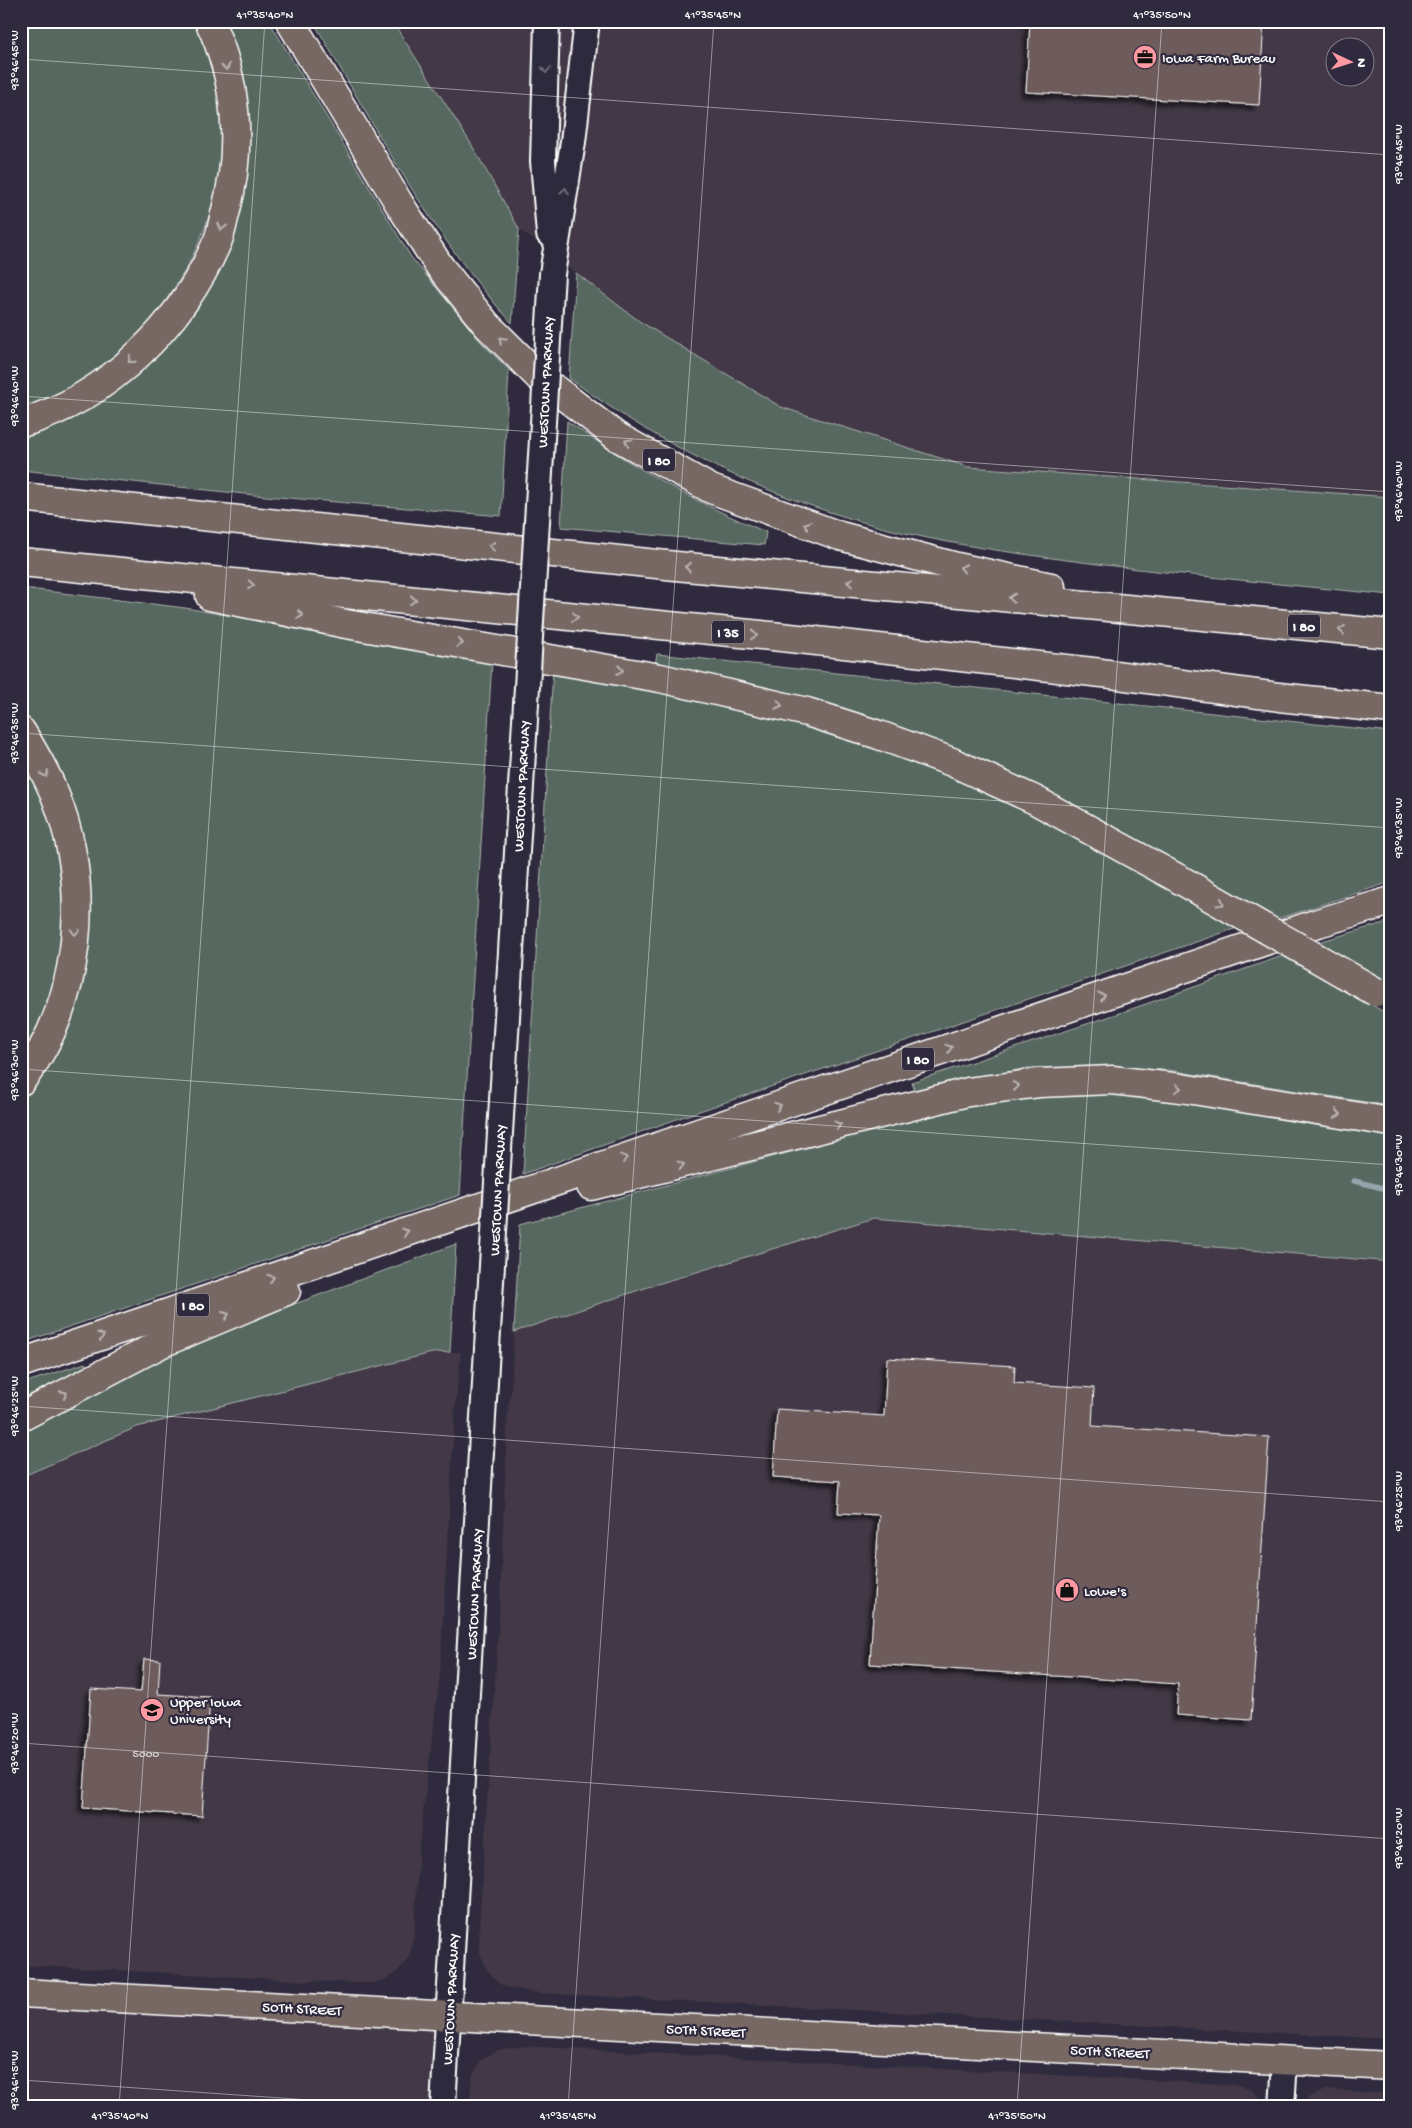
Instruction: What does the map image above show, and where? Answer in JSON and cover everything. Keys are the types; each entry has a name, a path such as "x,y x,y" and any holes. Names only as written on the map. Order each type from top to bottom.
{"main road":[{"path":"21,424 77,400 107,380 135,357 160,332 182,303 201,273 219,238 233,181 236,122 226,64 209,21"},
{"name":"I 80","path":"290,21 400,205 440,267 487,325 539,377 616,436 711,489 840,536 957,567 1071,591 1217,618 1391,634"},
{"path":"21,497 686,566 1217,618"},
{"name":"I 35","path":"21,562 780,637 1102,673 1279,697 1391,709"},
{"path":"64,567 346,624 660,678 807,712 879,735 952,762 1035,800 1179,879 1383,996"},
{"path":"21,732 42,765 56,797 66,830 73,864 76,899 76,933 66,994 61,1011 37,1062 21,1081"},
{"name":"I 80","path":"21,1363 1318,923 1391,901"},
{"path":"445,1218 665,1169 968,1092 1039,1082 1112,1080 1151,1084 1391,1122"},
{"path":"21,1417 162,1343 231,1313 330,1274 365,1246"},
{"name":"50TH STREET","path":"21,1993 1391,2066"}],"street":[{"name":"WESTOWN PARKWAY","path":"547,21 543,161 552,274"},
{"name":"WESTOWN PARKWAY","path":"443,2107 552,274 573,142 587,21"},
{"path":"1282,2107 1285,2060"}],"shaded area":[{"path":"392,21 1391,21 1391,497 968,467 781,407 639,321 519,229 470,142"},
{"path":"874,1218 1391,1262 1391,2039 539,1993 509,1988 500,1984 487,1970 480,1953 479,1930 500,1601 508,1406 511,1393 514,1332 654,1285"},
{"path":"461,1352 455,1410 440,1673 419,1847 414,1934 410,1955 404,1964 396,1973 374,1983 21,1965 21,1477 136,1427 432,1353"},
{"path":"21,1993 449,2016 443,2107 21,2107"},
{"path":"523,2046 1238,2085 1252,2090 1262,2100 1264,2107 469,2107 472,2076 482,2059 498,2050"},
{"path":"1325,2090 1391,2093 1391,2107 1301,2107 1309,2097"}],"green space":[{"path":"21,21 195,21 209,55 218,89 222,123 221,157 216,190 206,223 193,256 164,303 139,334 102,367 60,394 21,410"},
{"path":"223,21 269,21 411,257 481,342 509,370 501,516 254,495 21,470 21,436 92,403 230,232"},
{"path":"313,21 392,21 470,142 519,229 512,323 482,289 429,216 381,139"},
{"path":"576,273 639,321 781,407 968,467 1391,497 1391,595 1142,569 963,545 860,521 772,491 729,473 646,430 569,378"},
{"path":"567,421 615,453 688,496 766,532 764,545 561,527"},
{"path":"21,588 185,608 492,660 460,1195 21,1343 21,1102 48,1068 67,1028 79,984 45,747 21,712"},
{"path":"657,654 1391,732 1391,882 1274,920 1080,815 654,670"},
{"path":"553,669 767,708 992,788 1237,928 685,1116 523,1174"},
{"path":"21,756 35,783 46,811 54,841 60,871 63,932 60,962 53,992 39,1027 21,1061"},
{"path":"1391,921 1391,987 1315,943"},
{"path":"1285,955 1391,1016 1391,1106 1168,1070 1027,1068 915,1091 912,1082 1123,1012"},
{"path":"1072,1094 1135,1095 1191,1101 1391,1133 1391,1262 874,1218 654,1285 514,1332 520,1224 953,1109 1006,1100"},
{"path":"456,1244 450,1352 432,1353 137,1427 21,1477 21,1430 132,1372 268,1314"},
{"path":"85,1363 86,1367 21,1399 21,1384"}],"building":[{"name":"Iowa Farm Bureau","path":"1030,21 1264,21 1259,105 1026,92"},
{"name":"Lowe's","path":"887,1358 1015,1366 1014,1383 1094,1388 1092,1426 1269,1437 1251,1720 1176,1715 1178,1684 870,1664 879,1515 838,1513 840,1481 773,1477 777,1409 884,1416"},
{"path":"144,1659 160,1660 158,1694 210,1697 202,1816 83,1808 91,1689 141,1692"}],"waterway":[{"path":"1354,1181 1391,1190"}],"place":[{"name":"Iowa Farm Bureau","path":"1145,57"},
{"name":"Lowe's","path":"1067,1590"},
{"name":"Upper Iowa University","path":"152,1710"}]}
